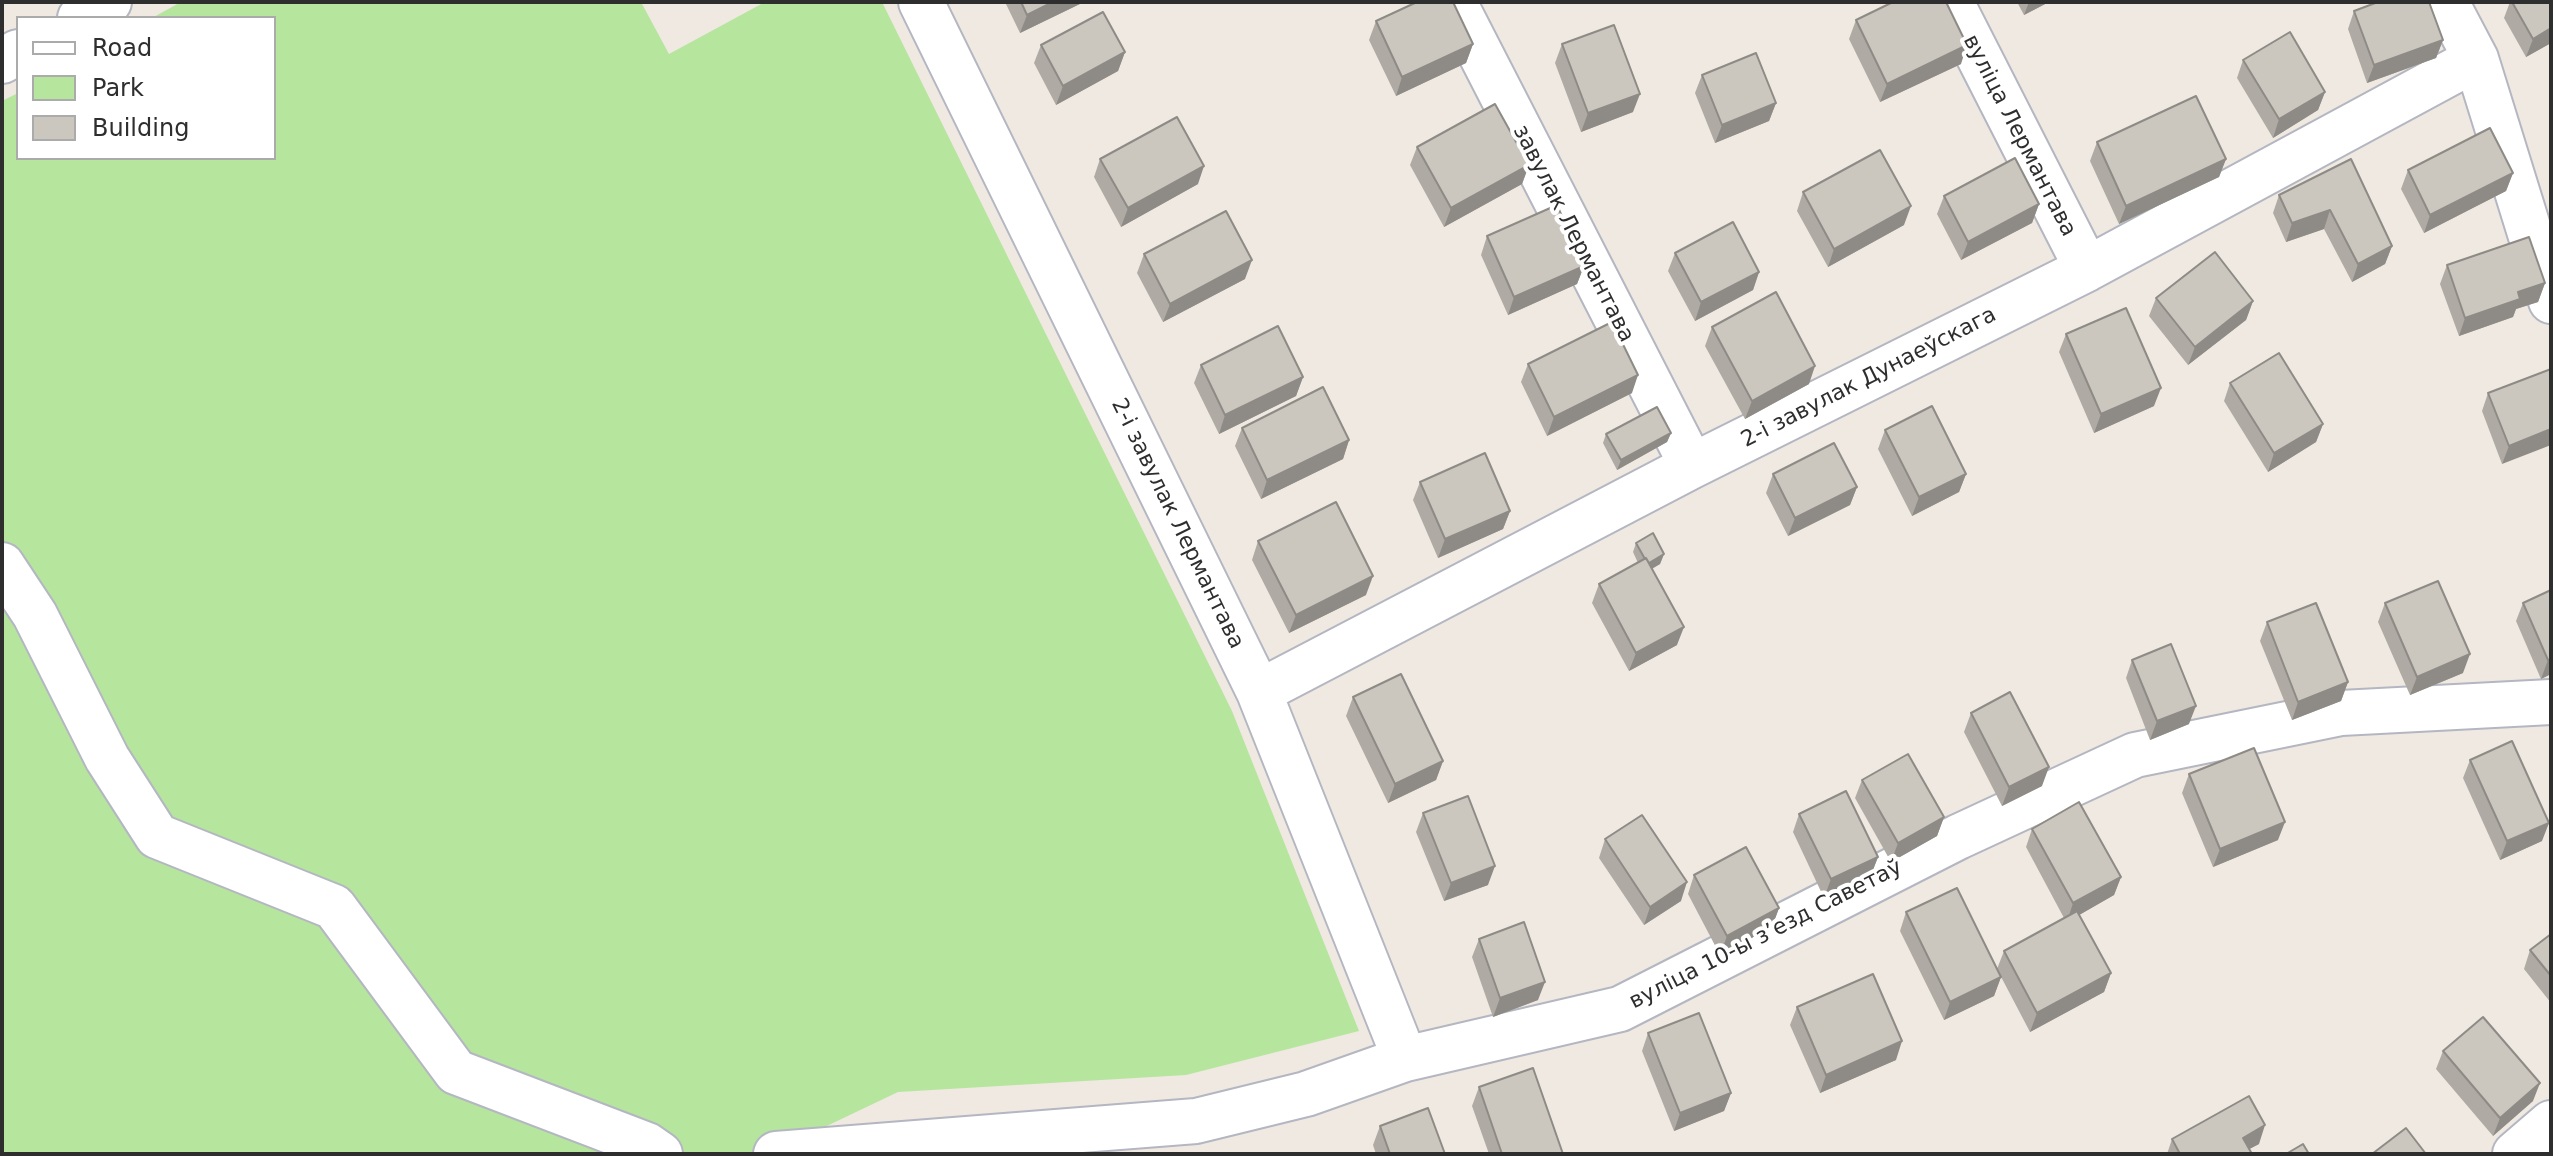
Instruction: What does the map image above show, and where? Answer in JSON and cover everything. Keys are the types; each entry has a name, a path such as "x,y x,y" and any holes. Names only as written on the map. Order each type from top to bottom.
{"street":[{"path":"84,16 109,2"},
{"name":"2-і завулак Лермантава","path":"921,2 1259,692 1405,1059"},
{"name":"завулак Лермантава","path":"1454,2 1692,466"},
{"name":"вуліца Лермантава","path":"1951,2 2087,269"},
{"path":"2446,2 2476,59 2551,301"},
{"name":"2-і завулак Дунаеўскага","path":"1259,692 1692,466 2087,269 2476,59"},
{"path":"2,565 35,615 107,758 157,836 334,907 456,1072 647,1145 660,1154"},
{"name":"вуліца 10-ы зʼезд Саветаў","path":"776,1154 1196,1121 1306,1094 1405,1059 1620,1009 1958,837 2135,755 2341,713 2551,702"},
{"path":"2515,1154 2551,1123"}],"green space":[{"path":"181,2 641,2 669,54 765,2 882,2 1232,711 1359,1031 1186,1075 898,1092 768,1154 2,1154 2,101 16,94 16,160 276,160 276,16 156,16"}],"building":[{"path":"1021,2 1053,2 1027,15"},
{"path":"1417,2 1453,2 1473,44 1402,77 1376,21"},
{"path":"1893,2 1946,2 1967,45 1887,84 1856,20"},
{"path":"2378,2 2429,2 2443,40 2374,65 2354,11"},
{"path":"2512,2 2551,2 2551,28 2533,39"},
{"path":"1103,12 1125,52 1063,86 1041,45"},
{"path":"1614,25 1640,94 1588,113 1562,44"},
{"path":"2290,32 2325,92 2279,119 2243,60"},
{"path":"1756,53 1776,103 1722,125 1702,75"},
{"path":"2196,96 2226,159 2126,206 2097,142"},
{"path":"1495,104 1529,165 1451,208 1417,147"},
{"path":"1177,117 1204,166 1128,208 1100,159"},
{"path":"2490,128 2513,173 2430,215 2408,170"},
{"path":"1880,150 1911,206 1834,249 1803,192"},
{"path":"2015,158 2039,204 1968,242 1944,196"},
{"path":"2351,159 2392,246 2358,264 2330,210 2292,223 2279,195"},
{"path":"1557,205 1584,266 1514,297 1487,236"},
{"path":"1226,211 1252,260 1170,304 1144,254"},
{"path":"1733,222 1759,272 1701,302 1675,253"},
{"path":"2529,237 2545,283 2518,292 2520,299 2465,318 2447,265"},
{"path":"2215,252 2253,301 2195,347 2156,298"},
{"path":"1776,292 1815,366 1752,401 1712,327"},
{"path":"2126,308 2161,388 2101,414 2066,334"},
{"path":"1612,322 1638,375 1554,417 1528,364"},
{"path":"1278,326 1303,377 1225,415 1201,365"},
{"path":"2279,353 2323,424 2274,453 2230,383"},
{"path":"2551,369 2551,429 2509,446 2488,393"},
{"path":"1323,387 1349,440 1267,480 1242,428"},
{"path":"1932,406 1966,474 1919,497 1885,430"},
{"path":"1657,407 1671,433 1621,460 1606,434"},
{"path":"1834,443 1857,487 1795,518 1773,474"},
{"path":"1485,453 1510,511 1445,539 1420,482"},
{"path":"1336,502 1373,576 1296,615 1258,541"},
{"path":"1653,533 1664,554 1649,563 1636,543"},
{"path":"1646,558 1684,627 1636,653 1599,584"},
{"path":"2438,581 2470,654 2417,677 2385,603"},
{"path":"2551,590 2551,659 2548,660 2523,603"},
{"path":"2316,603 2348,682 2298,702 2267,622"},
{"path":"2171,644 2196,706 2157,721 2132,660"},
{"path":"1401,674 1443,761 1395,784 1353,697"},
{"path":"2010,692 2049,767 2009,787 1971,713"},
{"path":"2512,741 2549,823 2507,841 2470,760"},
{"path":"2254,748 2285,822 2220,849 2189,774"},
{"path":"1908,754 1944,817 1898,843 1862,780"},
{"path":"1846,791 1878,857 1831,879 1799,814"},
{"path":"1468,796 1495,866 1451,883 1423,813"},
{"path":"2079,802 2121,877 2073,903 2032,829"},
{"path":"1642,815 1687,882 1650,907 1605,839"},
{"path":"1746,847 1779,908 1727,936 1694,875"},
{"path":"1957,888 2001,977 1950,1002 1906,912"},
{"path":"2077,911 2111,973 2037,1013 2004,951"},
{"path":"1524,922 1545,982 1500,998 1479,939"},
{"path":"2551,934 2551,976 2530,950"},
{"path":"1873,974 1902,1041 1826,1075 1797,1007"},
{"path":"1699,1013 1731,1093 1680,1113 1648,1033"},
{"path":"2483,1017 2540,1083 2500,1118 2443,1051"},
{"path":"1533,1068 1563,1154 1502,1154 1479,1087"},
{"path":"2249,1096 2265,1125 2243,1138 2252,1154 2180,1154 2172,1139"},
{"path":"1428,1108 1445,1154 1390,1154 1380,1126"},
{"path":"2406,1128 2426,1154 2372,1154"},
{"path":"2303,1144 2309,1154 2286,1154"}]}
